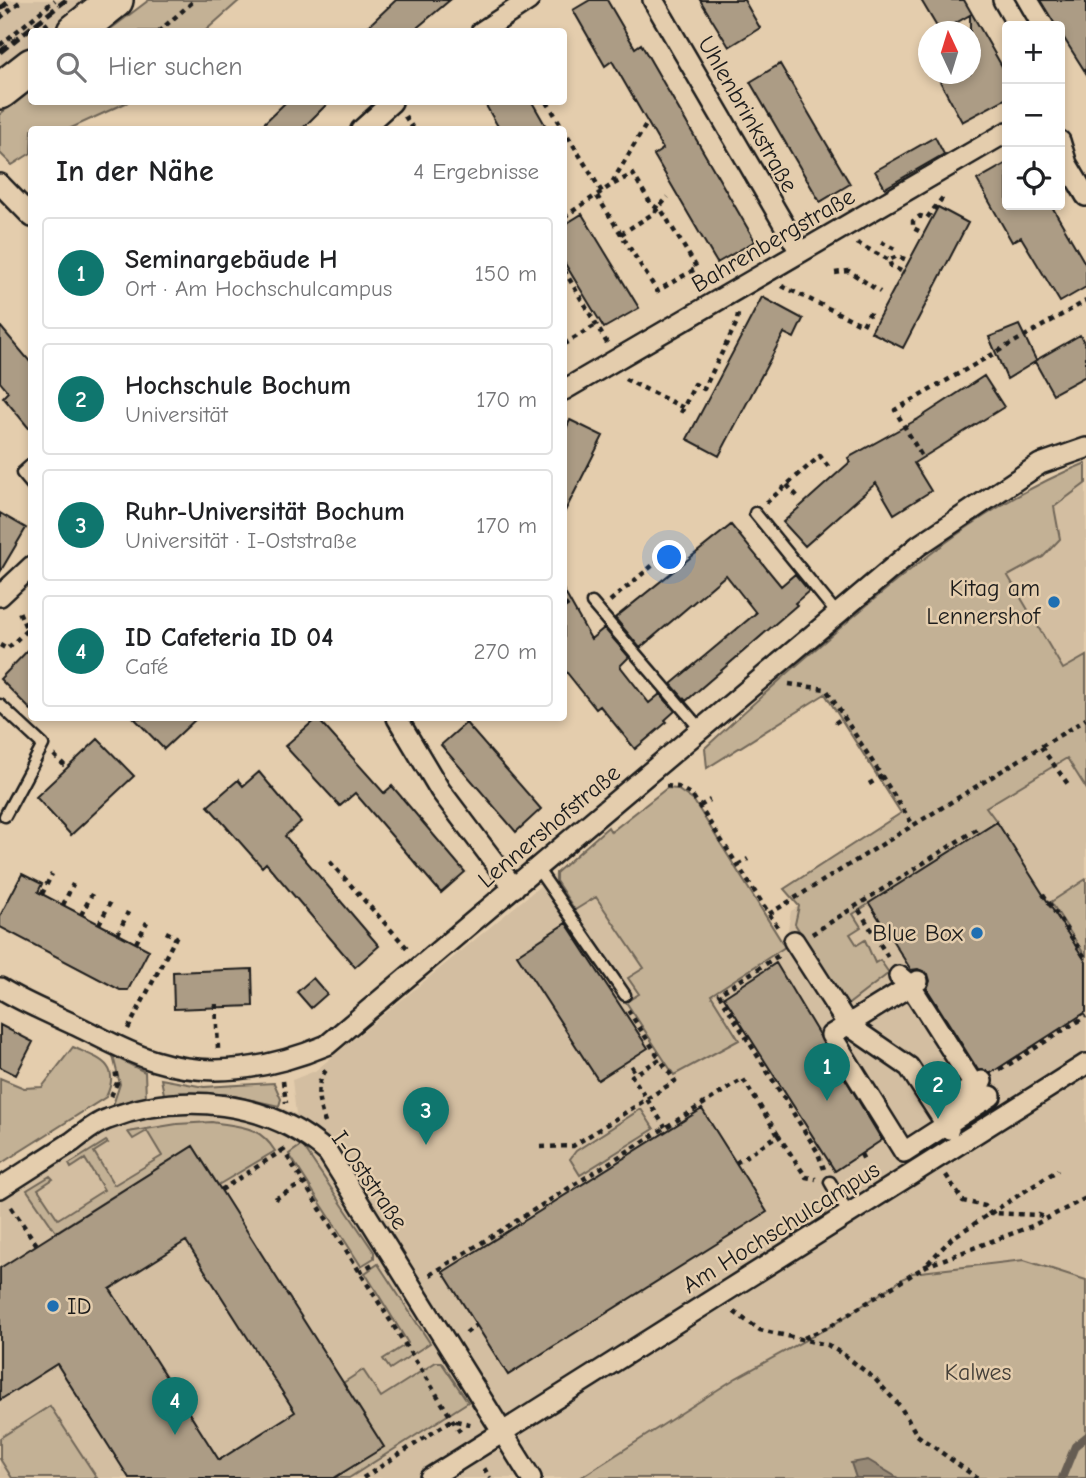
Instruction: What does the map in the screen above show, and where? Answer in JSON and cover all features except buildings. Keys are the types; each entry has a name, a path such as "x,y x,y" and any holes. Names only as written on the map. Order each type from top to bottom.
{"highway":[{"path":"80,28 115,0"},
{"path":"0,91 28,69"}],"street":[{"path":"487,28 529,0"},
{"name":"Uhlenbrinkstraße","path":"653,0 800,252"},
{"path":"1003,0 1015,21"},
{"path":"365,126 389,105"},
{"name":"Bahrenbergstraße","path":"567,388 1002,135"},
{"path":"1062,147 1067,164 1086,196"},
{"path":"6,190 28,213"},
{"name":"Lennershofstraße","path":"0,988 155,1061 218,1071 279,1063 327,1045 918,546 1040,464 1086,448"},
{"path":"4,592 28,570"},
{"path":"399,721 440,790 514,888"},
{"path":"795,943 848,1025 909,1066 945,1121"},
{"path":"906,978 983,1091 904,1152 893,1142 844,1063 831,1035 848,1025 906,978"},
{"name":"Am Hochschulcampus","path":"430,1478 1086,1064"},
{"name":"I-Oststraße","path":"106,1119 158,1107 213,1104 260,1112 289,1124 328,1153 531,1478"},
{"path":"4,1195 106,1119"}],"lane":[{"path":"28,467 22,472 28,480"},
{"path":"755,513 838,615"},
{"path":"595,607 701,730"},
{"path":"0,705 43,745 5,816"},
{"path":"537,868 625,995"},
{"path":"830,1182 848,1213"}],"path":[{"path":"0,18 22,0"},
{"path":"0,45 55,0"},
{"path":"163,28 195,0"},
{"path":"549,105 561,126"},
{"path":"610,186 647,123"},
{"path":"567,137 600,194 621,234 657,291 697,268 634,174 610,186 600,194 567,215"},
{"path":"919,231 913,228 913,221 920,216 926,218 948,194"},
{"path":"621,234 668,197"},
{"path":"841,229 848,238 889,260 891,266 901,271"},
{"path":"881,242 897,250"},
{"path":"889,260 897,256 907,260"},
{"path":"835,273 849,271 880,292"},
{"path":"765,272 774,282 863,325 869,314 876,317"},
{"path":"567,275 596,325 609,363 682,410 695,384 704,388 737,322 738,307 730,293"},
{"path":"921,456 895,410 1086,301"},
{"path":"567,342 596,325"},
{"path":"755,513 820,456 831,470"},
{"path":"787,485 799,497"},
{"path":"595,607 665,555"},
{"path":"0,645 7,649 27,630 4,592"},
{"path":"770,673 798,687 826,689 914,825"},
{"path":"835,723 844,717"},
{"path":"769,914 1086,719"},
{"path":"1041,747 1070,788"},
{"path":"869,784 882,776"},
{"path":"658,789 678,787 692,795 780,931 795,943"},
{"path":"700,806 710,800"},
{"path":"830,1182 817,1151 719,994 748,978 795,943 980,827"},
{"path":"738,865 748,859"},
{"path":"330,862 422,966"},
{"path":"42,894 52,874"},
{"path":"63,905 73,884"},
{"path":"81,915 92,894"},
{"path":"1043,894 1086,959"},
{"path":"99,925 110,903"},
{"path":"859,911 906,978"},
{"path":"118,934 128,912"},
{"path":"136,943 147,922"},
{"path":"106,1119 109,1100 117,1083 115,1069 107,1058 176,937 162,930"},
{"path":"541,1147 573,1146 675,1081 623,1003 625,995"},
{"path":"216,1004 218,1071"},
{"path":"983,1091 1086,1016"},
{"path":"327,1045 329,1067 321,1076 317,1100 326,1125 328,1153"},
{"path":"660,1059 632,1076 665,1127"},
{"path":"279,1063 289,1124"},
{"path":"631,1066 636,1073"},
{"path":"412,1287 743,1079 806,1177"},
{"path":"260,1112 452,1420 363,1478"},
{"path":"736,1163 778,1135"},
{"path":"221,1190 283,1150"},
{"path":"860,1154 864,1160"},
{"path":"936,1160 963,1201 985,1206 990,1213"},
{"path":"926,1266 952,1238 1058,1170"},
{"path":"275,1199 303,1183"},
{"path":"4,1195 37,1245"},
{"path":"803,1338 828,1327 926,1266 1047,1218 1086,1198"},
{"path":"990,1213 1039,1215 1047,1218"},
{"path":"711,1300 749,1320 760,1330 828,1345 875,1379 900,1406 917,1435 977,1478"}],"shaded area":[{"path":"0,0 88,0 51,28 28,28 28,45 0,67"},
{"name":"Kitag am Lennershof","path":"1086,483 1086,656 1063,669 990,548"},
{"path":"1055,743 1086,788 1086,1291 964,1271 736,1377 580,1478 0,1478 0,1175 104,1107 146,1098 187,1092 225,1094 275,1105 296,1114 292,1080 315,1071 556,873 785,947 791,911"},
{"path":"868,1460 898,1478 856,1478 851,1463"}],"green space":[{"path":"149,0 240,0 208,28 112,28"},
{"path":"28,92 28,105 121,105 76,126 28,126 28,155 12,165 0,153 0,114"},
{"path":"1086,463 1086,483 1054,507 1060,539 1043,557 1008,576 1063,669 1086,656 1086,788 1067,758 986,807 997,822 853,914 861,927 850,934 857,945 865,940 875,963 880,960 889,973 846,1006 795,924 799,906 784,889 901,813 825,694 707,768 705,748 823,643 926,557 1019,495"},
{"path":"667,788 677,789 694,801 785,947 711,995 739,1040 674,1075 626,1002 639,994 628,978 644,968 596,897 575,910 556,881 556,873 608,827 611,832"},
{"path":"1086,879 1086,957 1051,902"},
{"path":"73,1047 99,1059 109,1070 110,1086 106,1097 0,1164 0,1078 24,1088 42,1087"},
{"path":"113,1056 145,1072 146,1098 113,1105 120,1084"},
{"path":"161,1079 204,1087 274,1083 281,1099 279,1106 225,1094 164,1094"},
{"path":"641,1109 654,1129 580,1175 570,1159 576,1151"},
{"path":"212,1122 256,1132 269,1142 275,1151 218,1185 193,1146 56,1232 27,1190 50,1176 53,1179 38,1189 58,1219 104,1190 85,1159 71,1168 69,1164 106,1141 108,1143 94,1152 114,1185 162,1156 147,1131 133,1139 128,1132 177,1124"},
{"path":"302,1145 374,1252 374,1258 361,1266 289,1154"},
{"name":"Kalwes","path":"1024,1260 1086,1280 1086,1478 580,1478 736,1378 833,1325 912,1273"},
{"path":"378,1264 430,1343 390,1369 383,1359 408,1343 365,1273"},
{"path":"436,1362 441,1362 468,1402 349,1478 334,1478 383,1447 343,1383 363,1370 381,1397"},
{"path":"50,1406 97,1478 12,1478 0,1459 0,1438"}],"waterway":[{"path":"1062,1478 1075,1446 1086,1437"}],"railway":[{"path":"0,9 11,0"},
{"path":"30,28 66,0"},
{"path":"0,52 28,30"}],"place":[{"name":"Kitag am Lennershof","path":"1054,602"},
{"name":"Blue Box","path":"977,933"},
{"name":"Seminargebäude H","path":"827,1101"},
{"name":"Hochschule Bochum","path":"938,1119"},
{"name":"Ruhr-Universität Bochum","path":"426,1145"},
{"name":"ID","path":"53,1306"},
{"name":"ID Cafeteria ID 04","path":"175,1435"}]}
